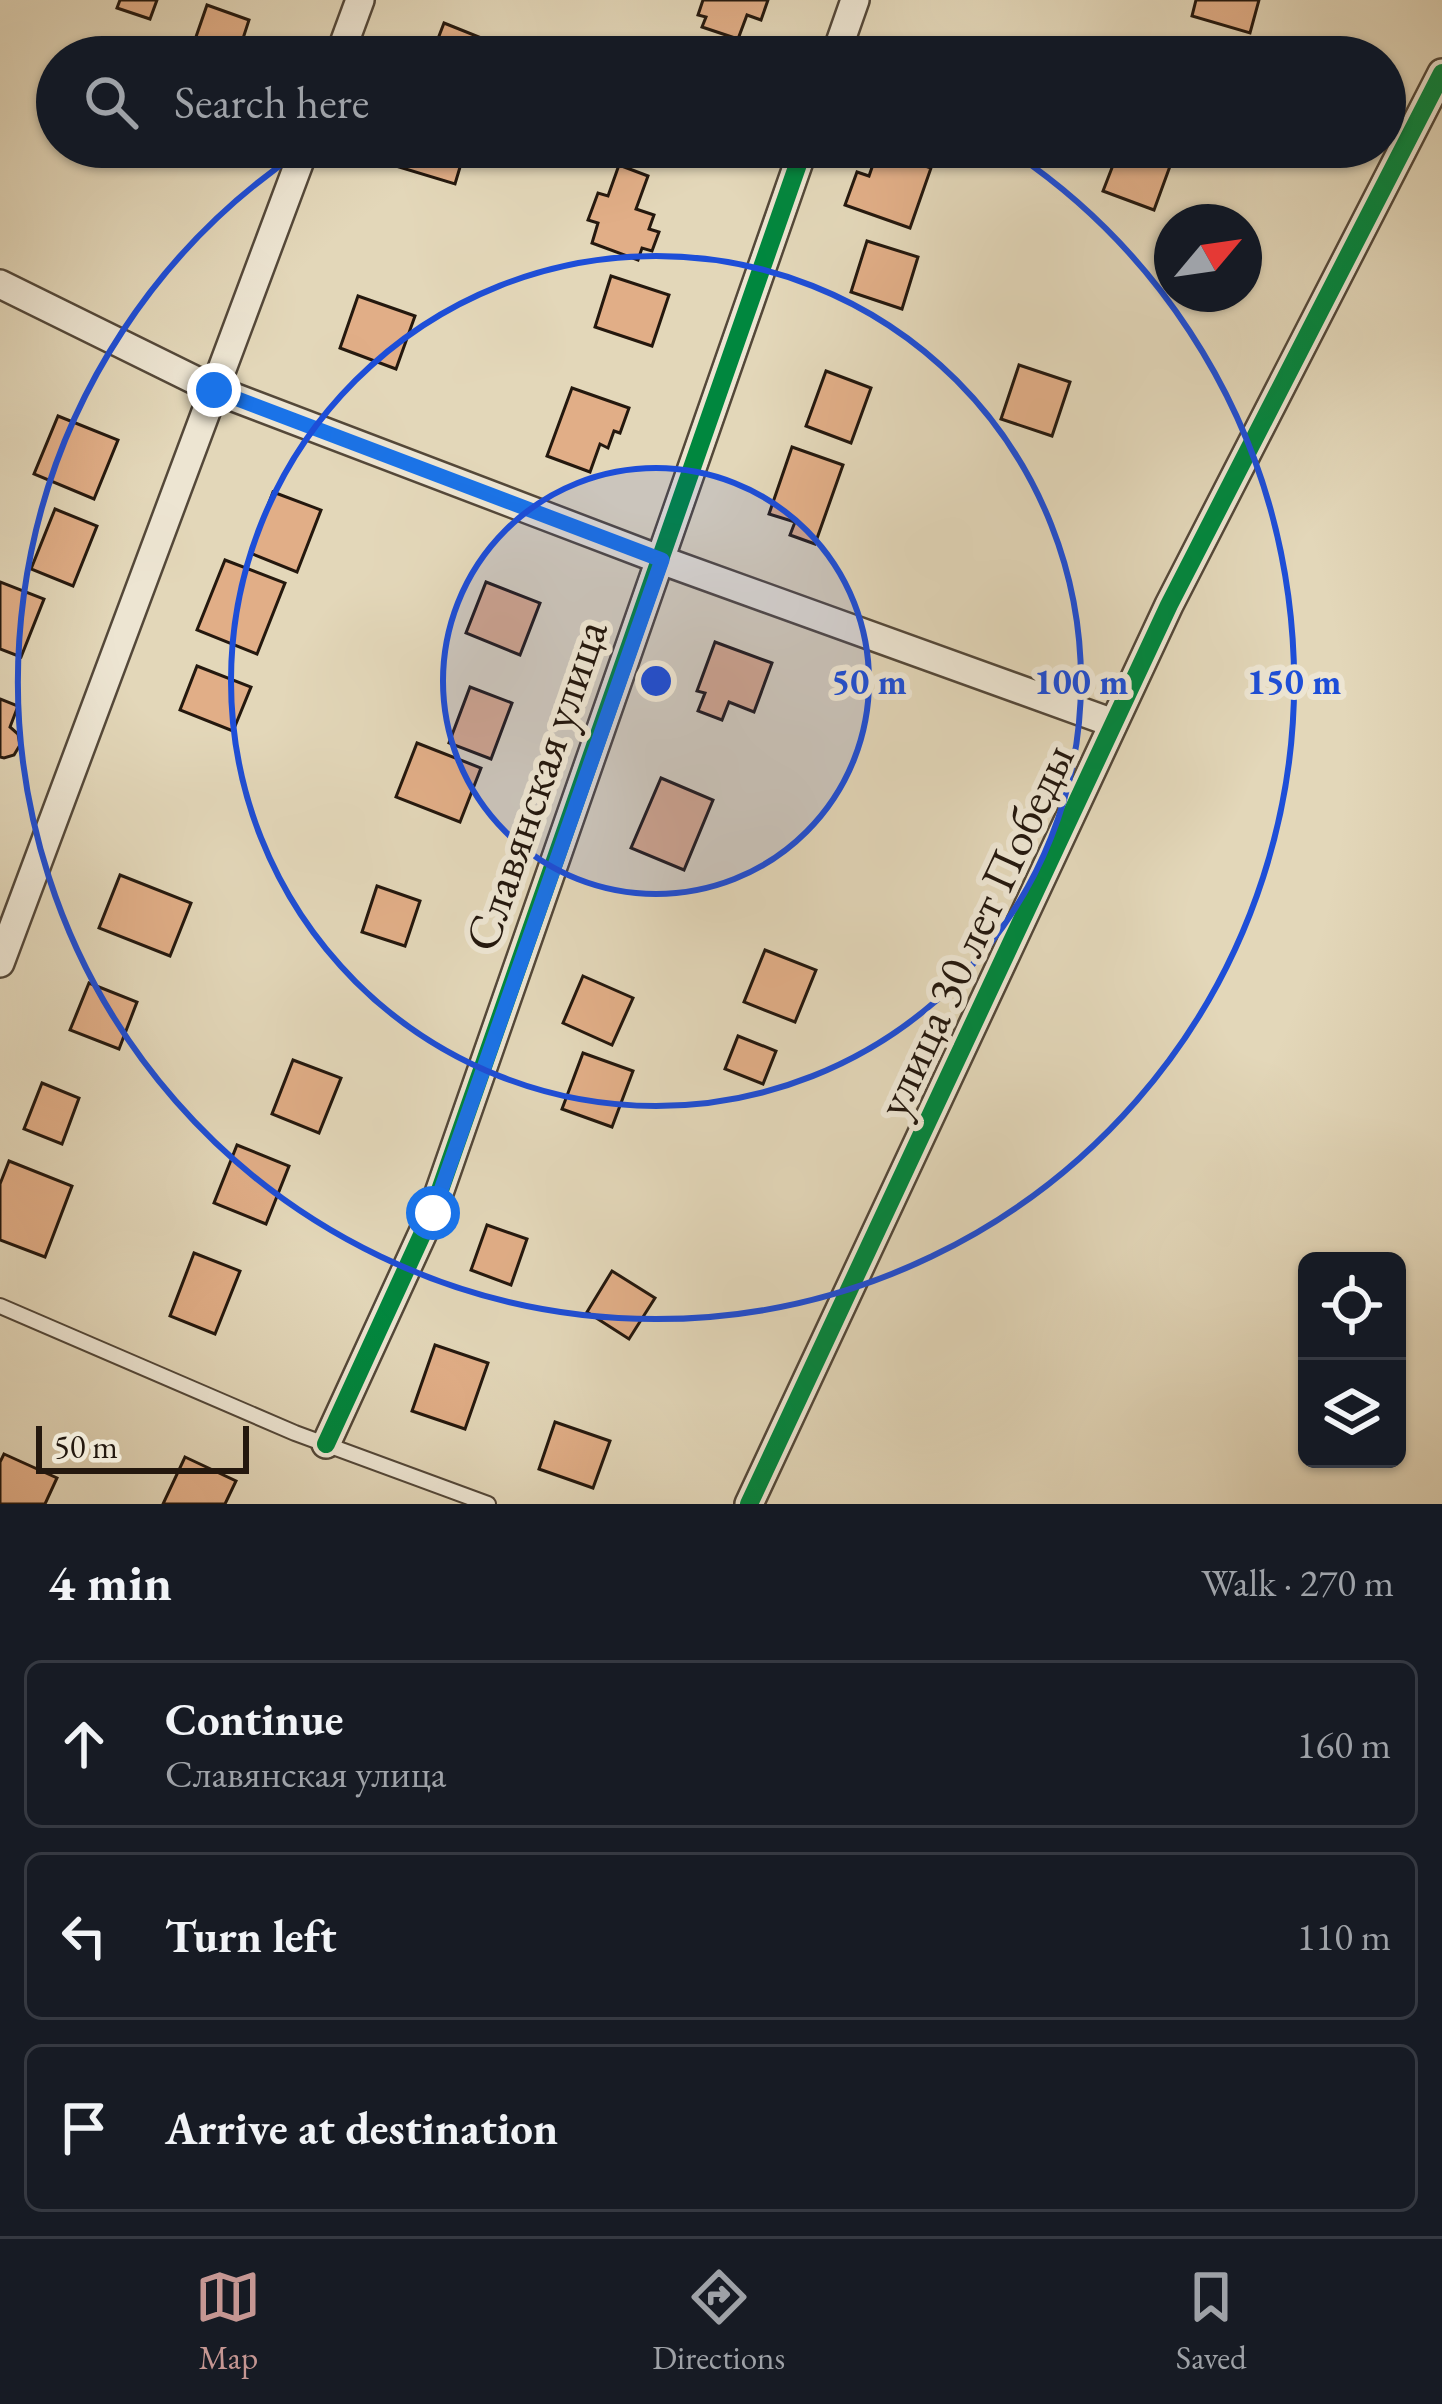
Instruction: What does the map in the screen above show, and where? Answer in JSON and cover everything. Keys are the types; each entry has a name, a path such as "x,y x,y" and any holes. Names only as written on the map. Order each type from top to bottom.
{"street":[{"path":"347,36 361,0"},
{"path":"842,36 855,0"},
{"name":"улица 30 лет Победы","path":"1406,143 1442,73"},
{"path":"0,963 297,168"},
{"name":"Славянская улица","path":"326,1444 433,1213 797,168"},
{"name":"улица 30 лет Победы","path":"749,1504 1168,604 1393,168"},
{"path":"0,284 214,390 1113,724"}],"lane":[{"path":"0,1306 326,1444 488,1504"}],"building":[{"path":"120,0 157,0 150,19 117,8"},
{"path":"703,0 768,0 761,20 747,15 739,36 702,27 706,17 698,15"},
{"path":"1196,0 1259,0 1250,33 1192,16"},
{"path":"207,5 249,20 244,36 196,36"},
{"path":"444,23 476,36 439,36"},
{"path":"402,168 460,168 455,184"},
{"path":"618,168 648,176 636,209 654,215 649,229 659,232 652,251 642,248 638,260 592,243 598,223 588,220 598,193 608,196"},
{"path":"872,168 931,168 910,228 845,205 857,172 869,176"},
{"path":"1112,168 1169,168 1154,210 1103,191"},
{"path":"867,241 918,257 902,309 851,292"},
{"path":"611,276 669,295 652,346 595,327"},
{"path":"358,296 415,316 396,369 340,348"},
{"path":"1019,365 1070,382 1052,436 1001,419"},
{"path":"826,371 871,388 851,443 806,426"},
{"path":"572,388 629,408 620,433 614,431 608,448 600,444 590,472 547,456"},
{"path":"58,416 118,440 94,499 34,474"},
{"path":"792,447 843,465 815,544 790,535 795,522 769,514"},
{"path":"273,492 321,510 297,572 250,553"},
{"path":"55,509 97,526 73,586 31,569"},
{"path":"225,560 285,583 257,654 197,630"},
{"path":"0,582 44,599 21,657 0,649"},
{"path":"486,582 540,603 520,655 466,633"},
{"path":"715,642 772,663 754,712 729,702 722,720 698,711 705,693 697,691"},
{"path":"197,666 251,687 233,731 180,710"},
{"path":"470,687 512,703 491,759 449,743"},
{"path":"0,699 18,706 10,727 20,745 14,755 4,758 0,757"},
{"path":"417,743 481,768 460,822 396,797"},
{"path":"661,778 713,800 684,870 631,848"},
{"path":"120,875 191,903 170,956 99,928"},
{"path":"377,886 420,901 405,946 362,932"},
{"path":"765,950 816,970 795,1022 744,1002"},
{"path":"583,976 633,998 612,1045 563,1023"},
{"path":"89,983 137,1002 119,1049 70,1030"},
{"path":"738,1036 776,1051 763,1084 725,1069"},
{"path":"583,1053 633,1071 612,1127 562,1109"},
{"path":"293,1060 341,1078 319,1133 272,1114"},
{"path":"42,1083 79,1098 62,1144 24,1129"},
{"path":"237,1145 289,1166 266,1224 214,1203"},
{"path":"9,1161 72,1186 45,1257 0,1240 0,1184"},
{"path":"487,1225 527,1239 511,1285 471,1270"},
{"path":"194,1253 240,1271 215,1334 170,1316"},
{"path":"612,1271 655,1298 629,1339 587,1312"},
{"path":"435,1345 488,1363 465,1429 412,1411"},
{"path":"555,1422 610,1441 593,1488 539,1469"},
{"path":"4,1454 57,1478 45,1504 0,1504"},
{"path":"185,1457 236,1481 225,1504 163,1504"}],"cycle path":[{"path":"1406,143 1442,73"},
{"path":"326,1444 432,1213 797,168"},
{"path":"749,1504 1169,605 1393,168"}],"route":[{"path":"214,390 662,560 433,1213"}]}
